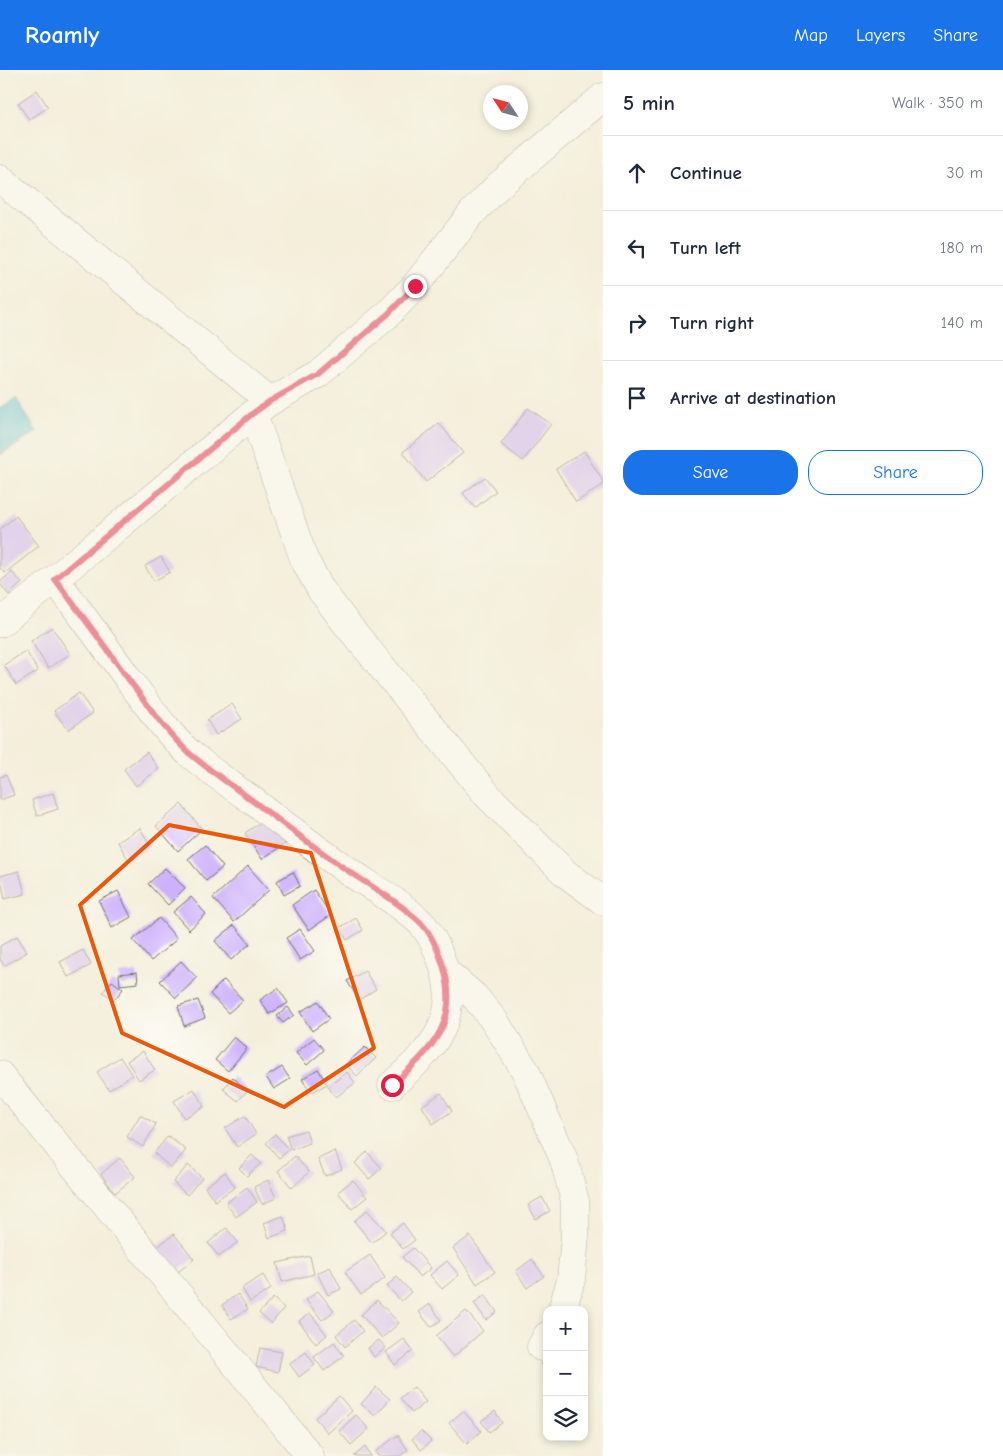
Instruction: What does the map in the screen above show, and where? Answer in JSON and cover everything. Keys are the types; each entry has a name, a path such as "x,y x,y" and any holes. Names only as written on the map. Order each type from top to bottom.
{"street":[{"path":"0,623 261,408 318,374 388,314 415,286 473,212 498,186 603,97"},
{"path":"0,178 261,408 304,559 321,590 345,622 488,796 565,873 603,901"},
{"path":"55,579 169,732 189,752 342,867 412,915 423,925 431,937 446,972 449,992 448,1013 442,1031 419,1060 392,1085"},
{"path":"446,972 475,997 501,1032 526,1072 564,1160 575,1201 575,1237 571,1280 563,1306"},
{"path":"0,1075 310,1456"}],"highlighted area":[{"path":"169,825 311,853 374,1048 284,1107 122,1033 80,905"}],"water":[{"path":"16,398 37,432 0,455 0,408"}],"building":[{"path":"37,90 48,107 29,120 18,103"},
{"path":"528,408 551,424 523,461 501,444"},
{"path":"439,423 463,453 426,482 403,452"},
{"path":"584,451 603,481 603,485 576,502 556,469"},
{"path":"485,477 496,491 475,508 463,493"},
{"path":"16,516 39,546 5,573 0,568 0,529"},
{"path":"161,557 170,572 154,581 145,566"},
{"path":"12,572 22,583 9,595 0,582"},
{"path":"52,627 70,654 48,668 31,641"},
{"path":"26,651 38,671 16,685 4,665"},
{"path":"79,693 93,713 68,730 54,711"},
{"path":"232,704 242,719 216,735 207,720"},
{"path":"147,752 159,769 136,786 124,769"},
{"path":"6,775 14,795 0,800 0,777"},
{"path":"53,793 58,809 37,816 32,800"},
{"path":"181,804 202,829 178,851 156,826"},
{"path":"269,817 286,843 262,859 245,833"},
{"path":"140,828 150,845 128,859 118,842"},
{"path":"205,845 223,867 206,881 188,859"},
{"path":"248,866 269,890 234,922 213,898"},
{"path":"165,868 185,888 168,905 148,884"},
{"path":"19,871 25,894 5,899 0,876"},
{"path":"293,872 300,886 284,895 277,881"},
{"path":"314,890 331,915 309,930 292,905"},
{"path":"118,891 131,917 112,928 99,901"},
{"path":"191,897 206,914 189,930 173,912"},
{"path":"159,918 177,939 151,961 133,940"},
{"path":"356,918 363,930 347,940 339,928"},
{"path":"234,925 250,944 231,960 215,941"},
{"path":"300,929 315,951 300,960 286,938"},
{"path":"17,936 27,952 4,966 0,959 0,946"},
{"path":"83,950 91,965 68,977 60,962"},
{"path":"181,961 197,978 176,998 160,981"},
{"path":"365,971 376,989 359,1000 347,981"},
{"path":"137,972 138,983 120,985 119,974"},
{"path":"224,980 243,1000 228,1013 210,994"},
{"path":"112,981 123,989 114,1000 103,992"},
{"path":"278,988 288,1003 269,1014 260,1000"},
{"path":"198,1000 205,1018 184,1026 178,1006"},
{"path":"318,1001 329,1019 312,1031 300,1012"},
{"path":"288,1007 294,1015 283,1023 277,1016"},
{"path":"234,1037 247,1048 228,1071 215,1060"},
{"path":"314,1038 324,1050 307,1065 296,1053"},
{"path":"365,1047 376,1058 357,1076 346,1064"},
{"path":"143,1051 155,1070 139,1080 127,1061"},
{"path":"120,1057 132,1075 109,1090 97,1072"},
{"path":"282,1067 290,1079 274,1089 266,1077"},
{"path":"318,1069 327,1084 311,1093 302,1079"},
{"path":"347,1072 355,1083 336,1097 328,1087"},
{"path":"233,1077 247,1091 238,1101 223,1089"},
{"path":"194,1089 204,1107 184,1118 174,1101"},
{"path":"441,1093 452,1111 433,1124 422,1106"},
{"path":"140,1115 156,1124 143,1147 127,1137"},
{"path":"245,1116 256,1134 237,1147 225,1128"},
{"path":"306,1130 310,1143 291,1150 286,1136"},
{"path":"275,1134 289,1150 279,1158 266,1143"},
{"path":"168,1136 186,1150 171,1168 154,1153"},
{"path":"335,1151 342,1169 325,1176 318,1159"},
{"path":"367,1152 382,1168 369,1179 355,1163"},
{"path":"252,1155 261,1163 247,1176 239,1168"},
{"path":"295,1156 309,1172 292,1188 278,1171"},
{"path":"120,1158 135,1177 115,1193 101,1174"},
{"path":"188,1165 202,1178 187,1195 173,1182"},
{"path":"225,1172 235,1187 215,1201 205,1187"},
{"path":"268,1180 276,1198 262,1204 254,1187"},
{"path":"353,1180 367,1197 352,1209 338,1192"},
{"path":"247,1187 257,1202 236,1217 226,1203"},
{"path":"542,1197 550,1211 536,1219 528,1205"},
{"path":"367,1210 386,1231 372,1243 354,1221"},
{"path":"283,1216 288,1231 269,1238 264,1223"},
{"path":"403,1223 415,1240 403,1249 390,1233"},
{"path":"226,1228 238,1242 219,1257 208,1243"},
{"path":"174,1234 194,1259 178,1272 157,1247"},
{"path":"470,1236 495,1272 477,1284 453,1248"},
{"path":"413,1248 431,1268 420,1277 402,1257"},
{"path":"370,1255 385,1278 361,1295 345,1272"},
{"path":"310,1256 314,1274 282,1282 277,1263"},
{"path":"532,1259 544,1276 527,1288 516,1271"},
{"path":"447,1261 459,1275 442,1289 430,1275"},
{"path":"330,1267 341,1289 328,1295 317,1273"},
{"path":"263,1275 271,1289 250,1302 242,1288"},
{"path":"397,1277 411,1292 401,1301 387,1286"},
{"path":"318,1291 334,1311 322,1320 306,1300"},
{"path":"238,1294 248,1309 231,1319 222,1305"},
{"path":"485,1295 497,1312 486,1320 474,1303"},
{"path":"273,1298 284,1308 271,1324 259,1313"},
{"path":"377,1300 399,1323 382,1338 361,1315"},
{"path":"430,1304 441,1320 431,1327 419,1312"},
{"path":"466,1311 483,1331 453,1357 436,1336"},
{"path":"310,1313 327,1335 316,1344 299,1321"},
{"path":"354,1320 363,1331 345,1347 336,1335"},
{"path":"404,1339 413,1351 395,1365 386,1352"},
{"path":"379,1340 386,1348 374,1357 368,1348"},
{"path":"334,1342 344,1356 324,1371 314,1357"},
{"path":"260,1348 282,1352 278,1372 256,1367"},
{"path":"306,1352 315,1365 299,1377 290,1364"},
{"path":"376,1387 390,1399 375,1416 361,1404"},
{"path":"414,1387 426,1402 412,1413 400,1398"},
{"path":"339,1396 352,1411 328,1433 315,1418"},
{"path":"463,1411 481,1431 467,1444 449,1423"},
{"path":"495,1411 502,1423 489,1432 481,1421"},
{"path":"356,1415 369,1429 351,1445 339,1431"},
{"path":"421,1431 431,1441 421,1450 412,1439"},
{"path":"398,1435 408,1450 400,1456 378,1456 375,1452"},
{"path":"365,1447 371,1456 354,1456"}],"route":[{"path":"392,1085 433,1044 442,1031 448,1013 449,992 446,972 431,937 423,925 407,911 342,867 189,752 169,732 55,579 252,414 270,401 318,374 388,314 415,286"}]}
